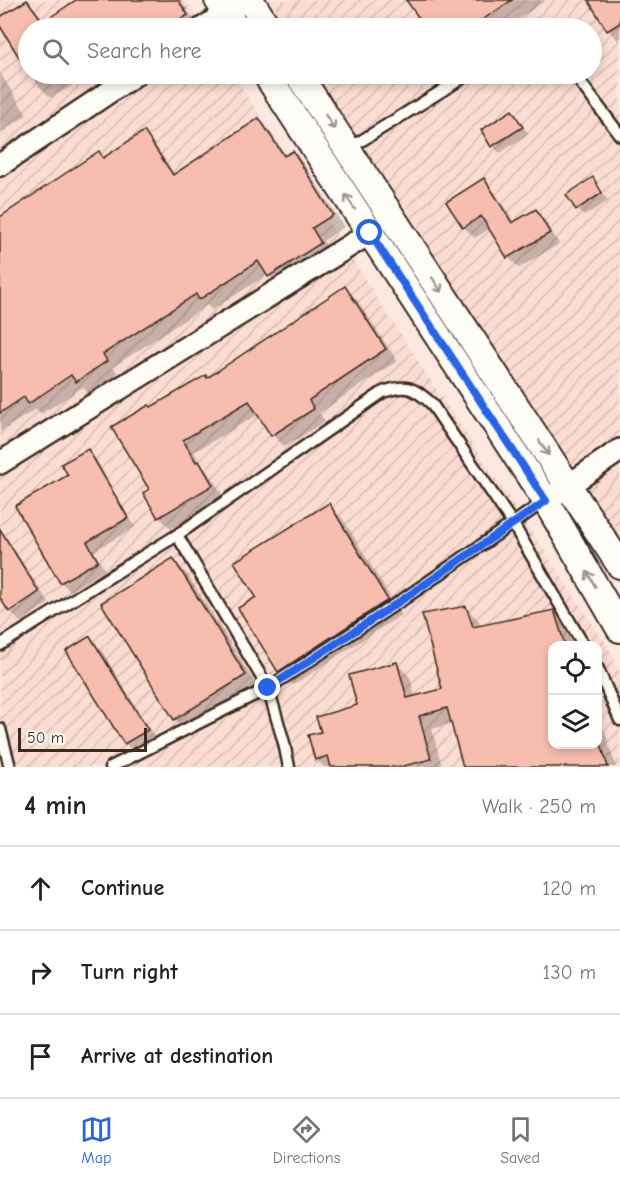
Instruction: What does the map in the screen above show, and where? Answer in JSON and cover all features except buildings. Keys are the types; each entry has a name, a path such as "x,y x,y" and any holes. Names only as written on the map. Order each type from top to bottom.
{"street":[{"path":"219,18 235,8 252,18"},
{"path":"0,165 121,84"},
{"path":"273,84 546,501 620,629"},
{"path":"305,84 620,565"},
{"path":"0,463 370,233"},
{"path":"546,501 620,450"}],"lane":[{"path":"348,149 453,84"},
{"path":"582,84 620,135"},
{"path":"0,645 177,535 383,392 399,387 415,389 431,403 513,524 582,641"},
{"path":"111,767 268,688 546,501"},
{"path":"177,535 268,688 289,767"},
{"path":"602,680 620,720"},
{"path":"0,729 10,767"}],"shaded area":[{"path":"0,0 185,0 197,18 18,18 18,84 239,84 425,372 610,650 620,673 620,767 0,767"},
{"path":"269,0 620,0 620,539 323,84 602,84 602,18 281,18"}],"route":[{"path":"268,688 546,501 370,233"}]}
